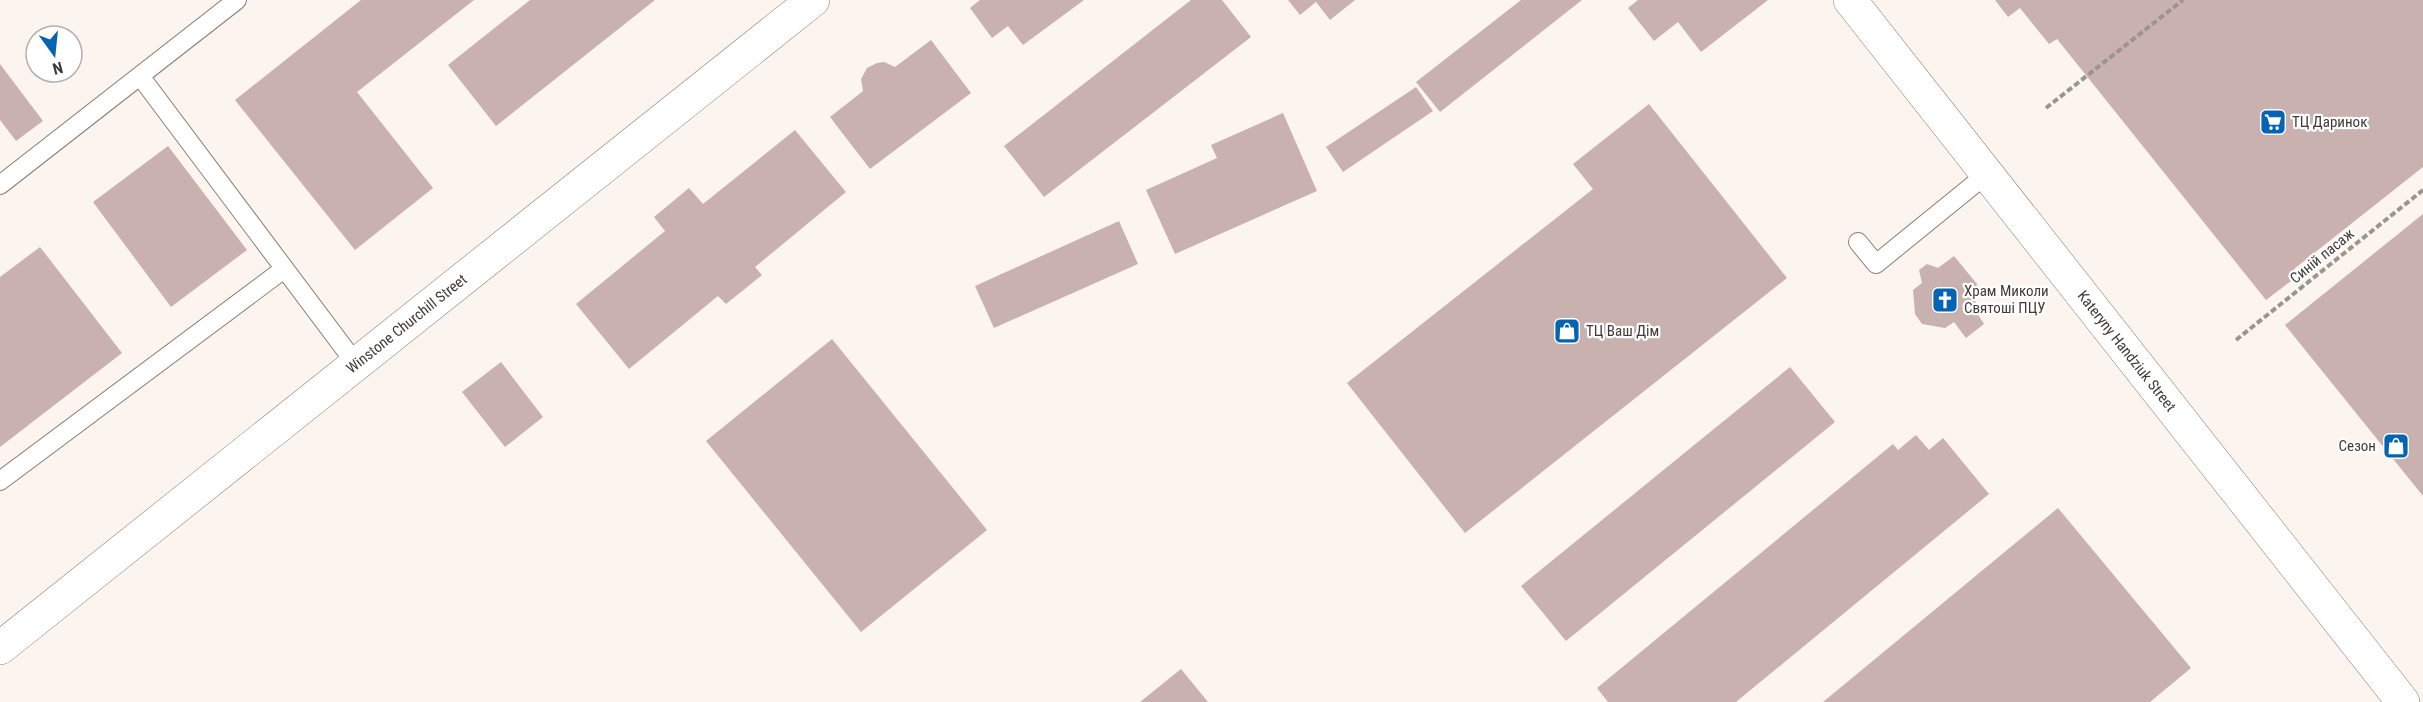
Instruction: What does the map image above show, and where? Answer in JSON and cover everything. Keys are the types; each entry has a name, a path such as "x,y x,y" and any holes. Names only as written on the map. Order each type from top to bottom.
{"street":[{"name":"Winstone Churchill Street","path":"0,648 813,0"},
{"name":"Kateryny Handziuk Street","path":"1850,0 2403,702"}],"lane":[{"path":"0,185 237,0"},
{"path":"140,76 356,364"},
{"path":"1858,242 1876,264 1988,173"},
{"path":"0,481 284,269"}],"path":[{"path":"2046,108 2183,0"},
{"name":"Синій пасаж","path":"2236,340 2423,190"}],"building":[{"path":"361,0 474,0 357,92 433,188 355,250 235,100"},
{"path":"530,0 655,0 496,126 448,65"},
{"path":"980,0 1084,0 1023,45 1008,26 992,38 970,8"},
{"path":"1191,0 1222,0 1251,37 1044,197 1004,146"},
{"path":"1288,0 1355,0 1330,20 1316,2 1300,15"},
{"path":"1521,0 1582,0 1440,112 1416,82"},
{"path":"1638,0 1768,0 1701,52 1678,22 1654,41 1628,8"},
{"name":"ТЦ Даринок","path":"1995,0 2423,0 2423,167 2294,269 2299,275 2266,300 2057,39 2049,44 2020,8 2008,17"},
{"path":"931,40 971,93 870,169 830,117 863,91 861,79 867,68 884,62 895,67"},
{"path":"0,64 43,121 16,141 0,120"},
{"path":"1416,87 1433,111 1343,172 1326,147"},
{"name":"ТЦ Ваш Дім","path":"1649,104 1787,278 1465,533 1347,383 1593,189 1573,164"},
{"path":"1283,113 1317,191 1175,254 1146,190 1217,158 1211,145"},
{"path":"795,130 846,192 755,267 762,275 726,304 718,296 629,369 576,304 665,231 654,217 689,188 703,204"},
{"path":"168,146 247,250 171,307 93,202"},
{"path":"2423,214 2423,496 2285,325"},
{"path":"1119,221 1138,264 994,328 975,286"},
{"path":"40,247 122,353 0,447 0,277"},
{"name":"Храм Миколи Святоші ПЦУ","path":"1954,256 1977,284 1975,310 1984,324 1966,338 1954,322 1945,328 1922,324 1915,314 1913,290 1922,283 1919,270 1927,264 1938,268"},
{"path":"832,339 987,530 861,632 706,441"},
{"path":"501,362 543,417 505,447 462,392"},
{"path":"1790,367 1835,422 1566,641 1521,586"},
{"path":"1916,435 1929,450 1943,438 1989,494 1736,702 1608,702 1597,688 1893,444 1898,450"},
{"path":"2058,508 2191,668 2150,702 1823,702"},
{"path":"1181,669 1208,702 1140,702"}],"place":[{"name":"ТЦ Даринок","path":"2273,122"},
{"name":"Храм Миколи Святоші ПЦУ","path":"1945,300"},
{"name":"ТЦ Ваш Дім","path":"1567,331"},
{"name":"Сезон","path":"2396,446"}]}
